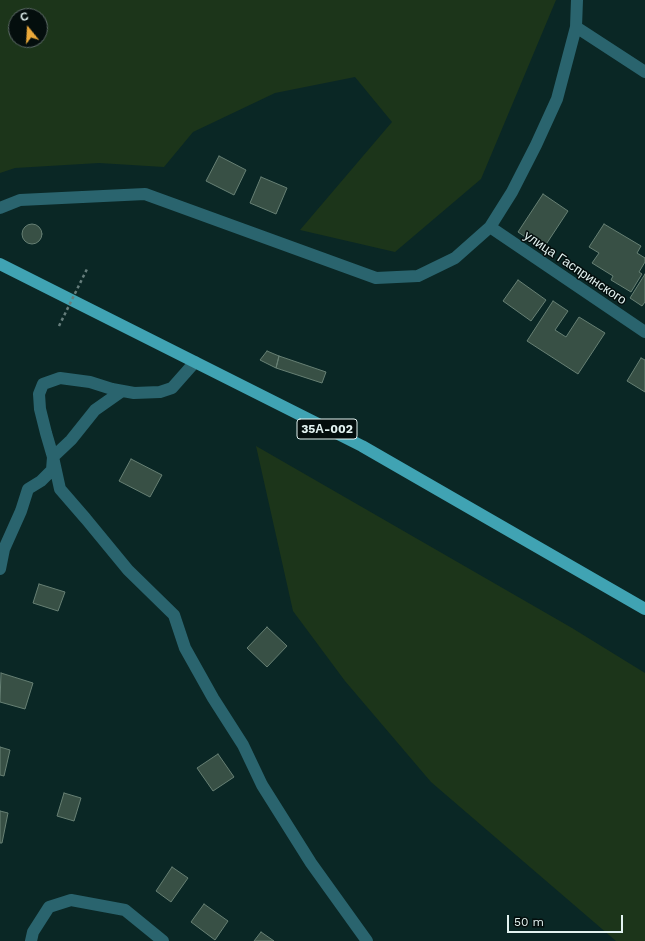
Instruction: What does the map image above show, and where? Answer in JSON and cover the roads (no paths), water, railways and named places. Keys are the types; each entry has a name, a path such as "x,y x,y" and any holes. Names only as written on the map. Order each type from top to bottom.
{"main road":[{"name":"35А-002","path":"0,264 362,446 645,608"}],"street":[{"path":"0,208 20,200 144,194 376,278 418,276 455,258 490,227 512,192 536,145 556,99 576,27 577,0"},
{"path":"576,27 645,72"},
{"name":"улица Гаспринского","path":"490,227 645,332"},
{"path":"195,362 172,388 160,392 134,393 90,382 60,378 44,384 39,394 40,409 60,490 128,570 174,615 185,648 213,698 243,745 262,785 311,863 367,941"},
{"path":"0,569 4,549 21,511 28,488 41,481 52,470 53,457 71,440 95,410 122,391"},
{"path":"31,941 33,932 49,907 71,900 125,910 163,941"}]}
